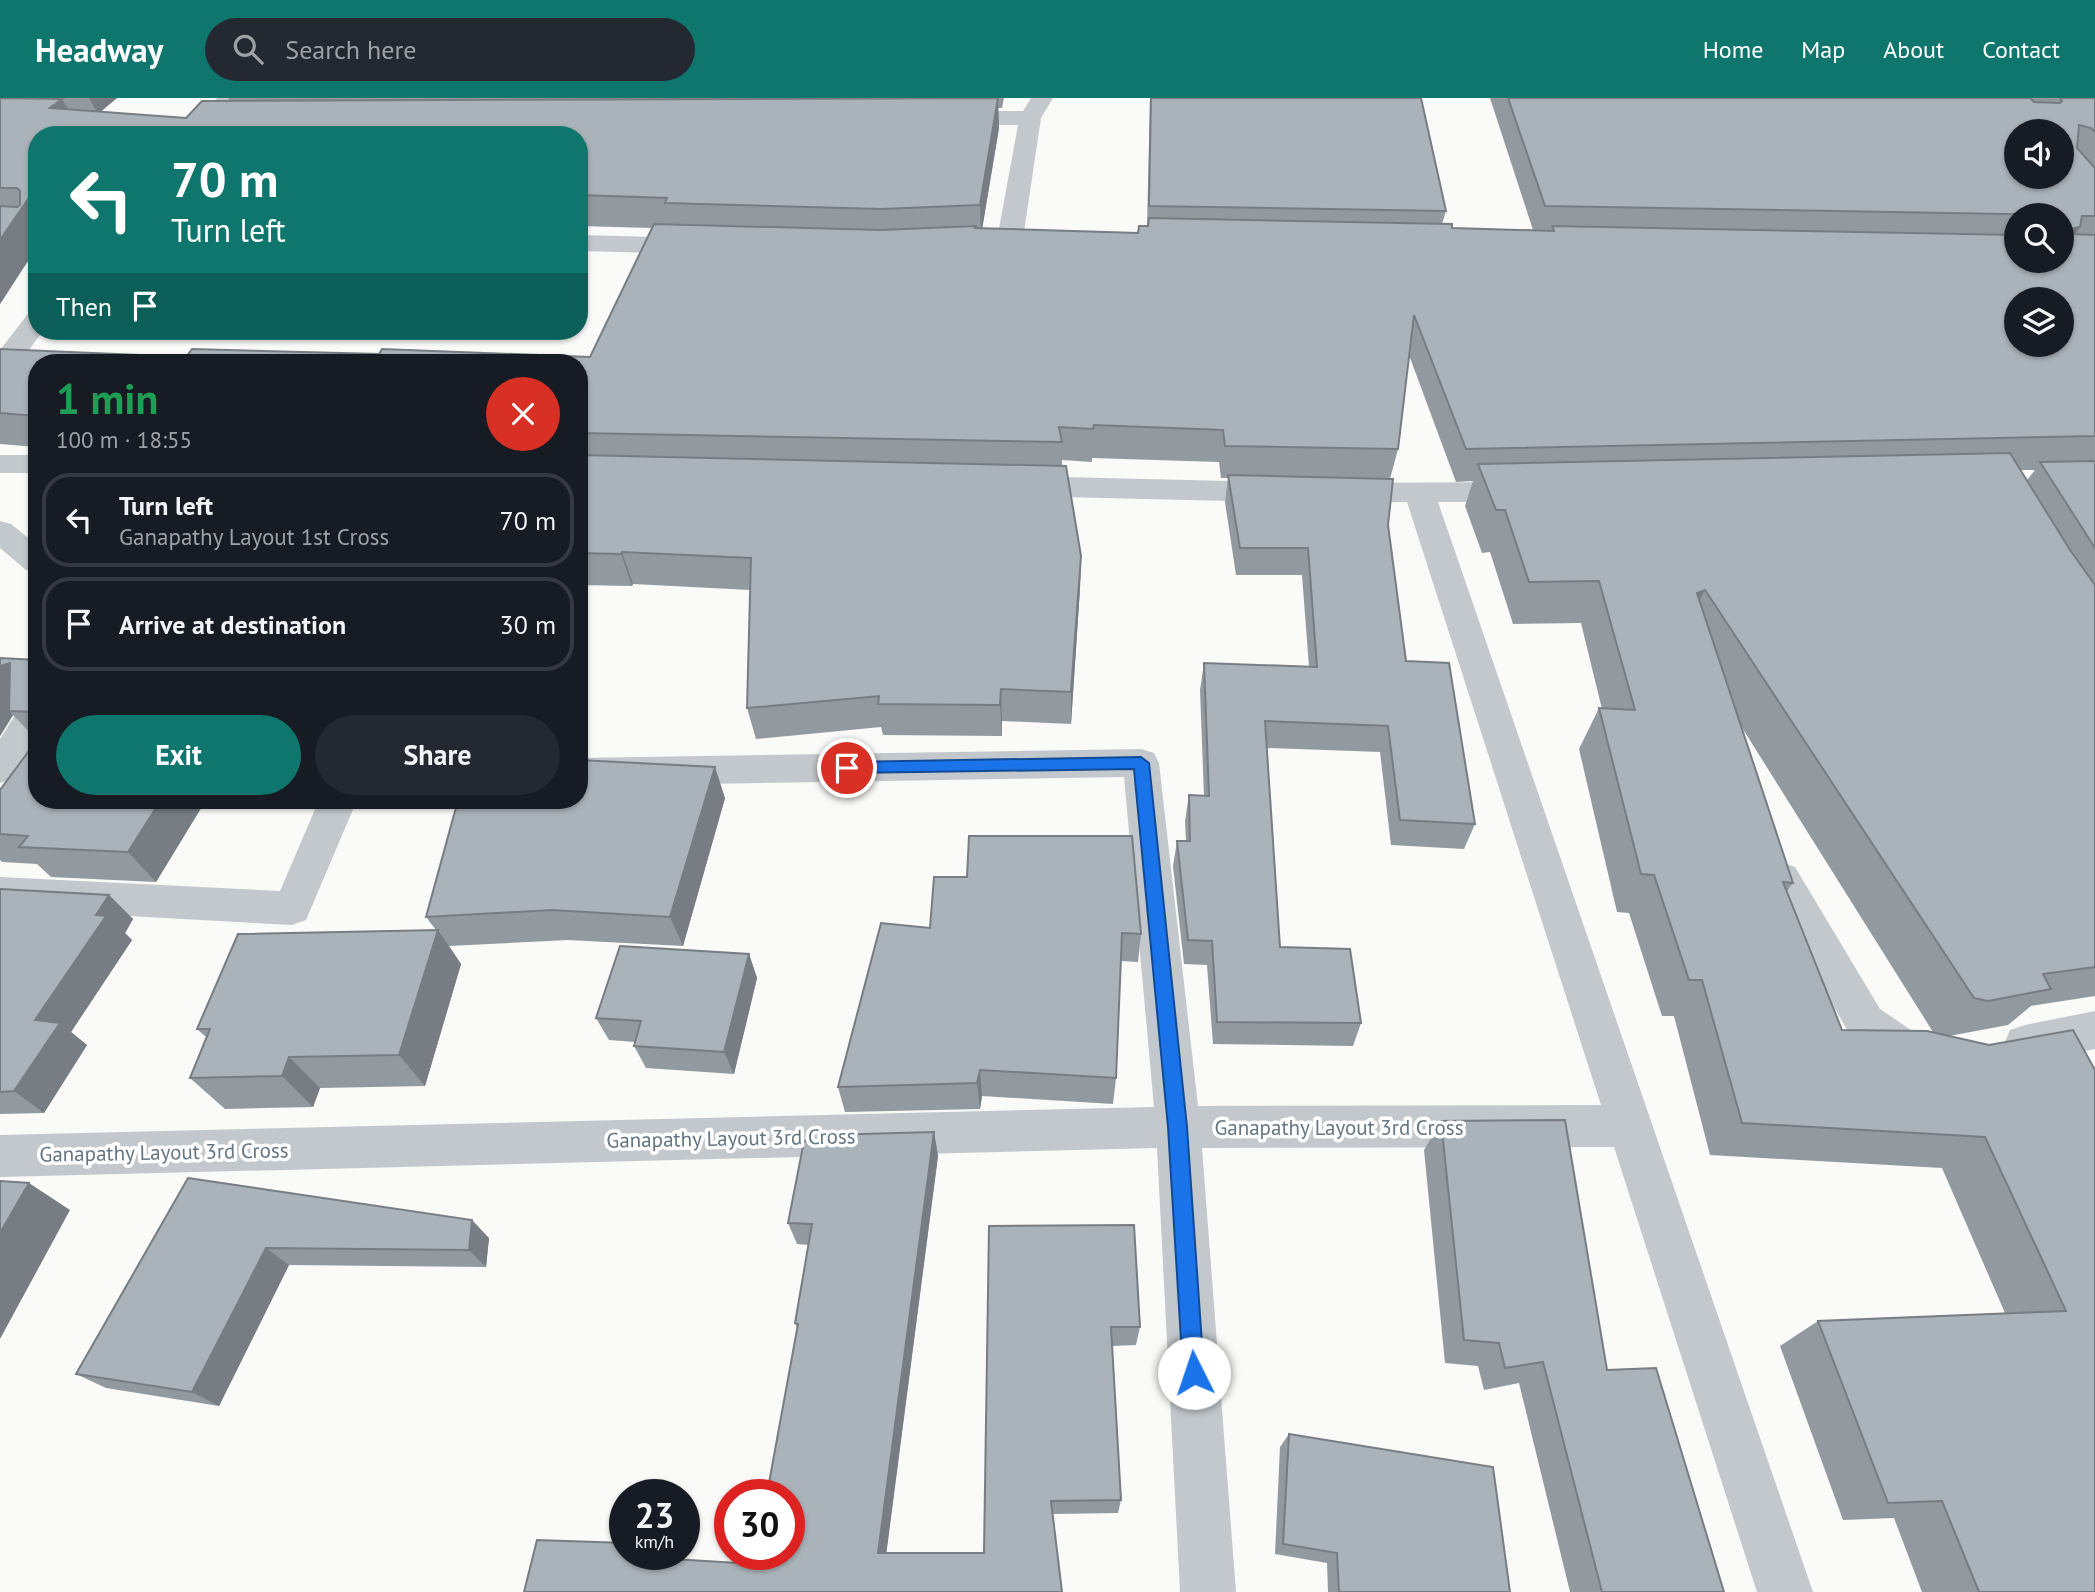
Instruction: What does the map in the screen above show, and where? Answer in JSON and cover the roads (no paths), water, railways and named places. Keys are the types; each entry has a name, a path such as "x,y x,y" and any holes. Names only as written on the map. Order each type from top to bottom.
{"street":[{"path":"204,126 229,98"},
{"path":"932,118 1036,108 1009,245"},
{"path":"216,126 235,122"},
{"path":"588,243 718,246"},
{"path":"982,246 1036,244"},
{"path":"0,369 28,332"},
{"path":"0,464 28,464"},
{"path":"993,485 1420,495 1545,492"},
{"path":"1420,495 1785,1592"},
{"path":"0,531 28,554"},
{"path":"13,765 28,731"},
{"path":"588,772 1141,763 1178,1127 1208,1592"},
{"path":"0,893 292,908 334,809"},
{"path":"1781,878 1865,1022 1907,1051 1947,1058 2095,1030"},
{"name":"Ganapathy Layout 3rd Cross","path":"0,1156 1178,1127 1629,1126"}]}
